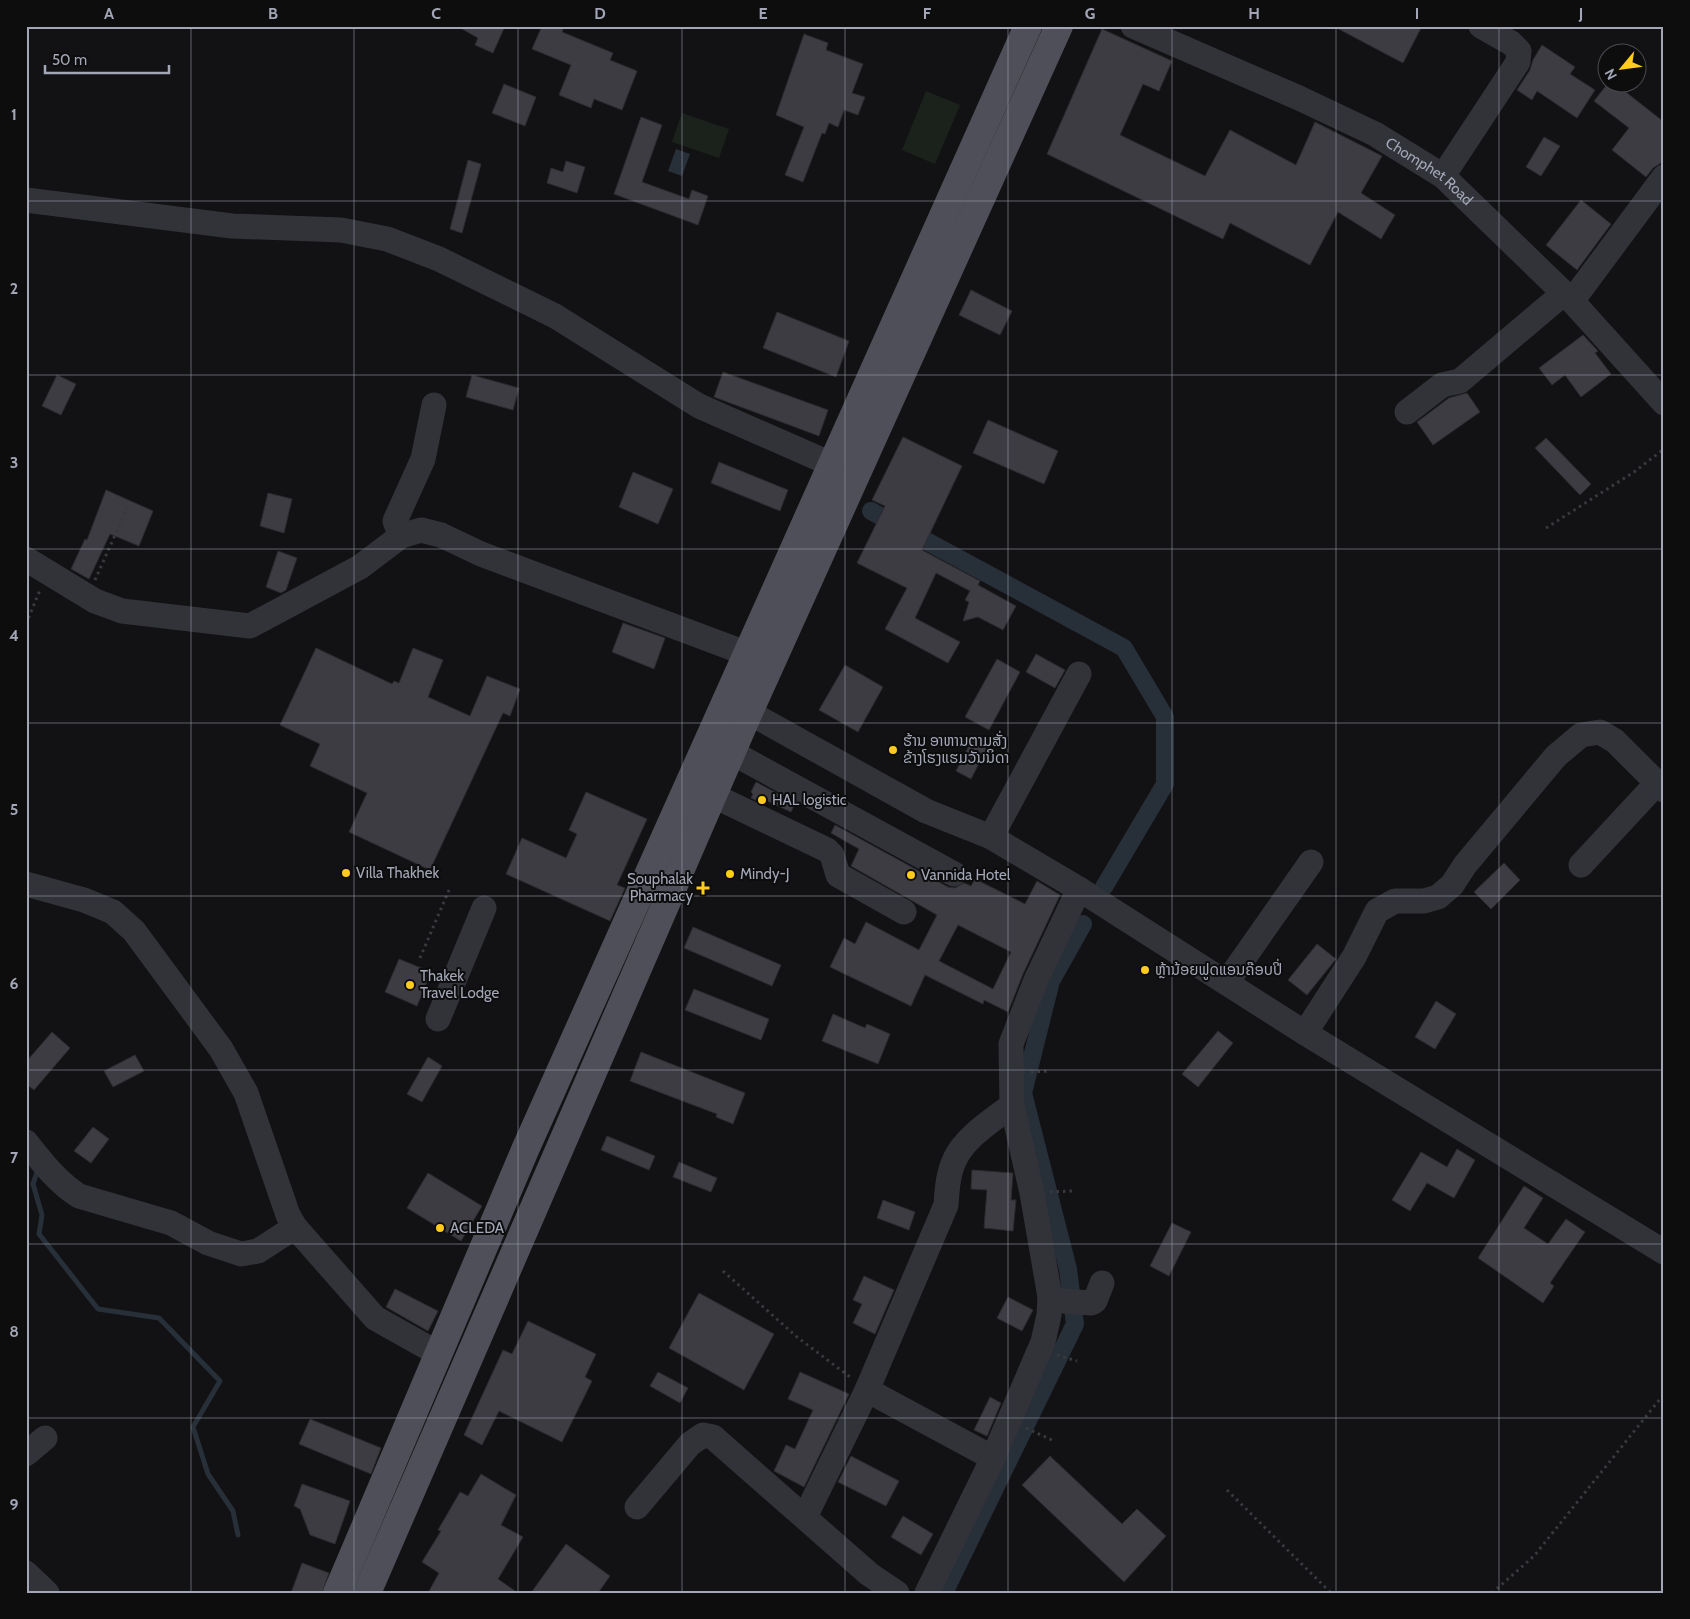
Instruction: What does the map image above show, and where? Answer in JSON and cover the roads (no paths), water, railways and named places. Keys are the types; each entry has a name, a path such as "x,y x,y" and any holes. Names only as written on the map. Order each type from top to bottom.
{"main road":[{"path":"367,1593 731,752 748,654 831,464 1028,26"},
{"path":"337,1593 525,1150 738,706 1059,26"}],"street":[{"name":"Chomphet Road","path":"1133,26 1375,134 1444,176 1568,297 1664,402"},
{"path":"1444,176 1518,62 1519,51 1511,43 1481,26"},
{"path":"1407,412 1442,385 1460,381 1568,297 1664,177"},
{"path":"26,200 232,226 341,230 388,239 439,259 555,316 699,406 831,464"},
{"path":"400,536 395,521 423,459 434,405"},
{"path":"26,558 88,596 122,611 250,626 360,568 400,536 421,530 441,535 481,554 748,654"},
{"path":"991,837 1078,674"},
{"path":"738,706 926,811 991,837 1664,1252"},
{"path":"1305,1032 1354,957 1377,911 1395,901 1424,901 1438,897 1452,885 1465,865 1556,756 1581,735 1600,732 1615,741 1661,786 1581,865"},
{"path":"731,752 954,874"},
{"path":"712,795 827,850 832,855 838,874 904,912"},
{"path":"905,847 926,811"},
{"path":"1227,982 1311,862"},
{"path":"26,884 84,900 113,912 134,931 221,1049 246,1093 288,1215 295,1227 374,1318 439,1354"},
{"path":"926,1593 993,1458 1043,1342 1050,1300 1032,1193 1012,1105 1011,1044 1036,980 1079,890"},
{"path":"438,1019 484,908"},
{"path":"805,1517 867,1390 946,1205 948,1183 954,1159 964,1146 1012,1105"},
{"path":"26,1142 51,1172 68,1189 79,1196 171,1223 208,1243 241,1254 258,1251 295,1227"},
{"path":"1050,1300 1085,1303 1095,1301 1102,1283"},
{"path":"867,1390 993,1458"},
{"path":"637,1507 690,1444 703,1435 713,1437 869,1574 897,1593"},
{"path":"26,1454 45,1438"},
{"path":"26,1573 46,1593"}],"waterway":[{"path":"871,511 1124,648 1165,717 1165,784 1104,887"},
{"path":"944,1593 1075,1324 1068,1269 1023,1093 1051,981 1083,924"},
{"path":"38,1169 33,1184 42,1215 39,1234 98,1309 159,1318 220,1381 193,1427 208,1474 233,1511 238,1535"}],"place":[{"name":"ຮ້ານ ອາຫານຕາມສັ່ງ ຂ້າງໂຮງແຮມວັນນິດາ","path":"893,750"},
{"name":"HAL logistic","path":"762,800"},
{"name":"Villa Thakhek","path":"346,873"},
{"name":"Mindy-J","path":"730,874"},
{"name":"Vannida Hotel","path":"911,875"},
{"name":"Souphalak Pharmacy","path":"703,888"},
{"name":"ຫຼ້ານ້ອຍຟູດແອນຄ໊ອບປີ່","path":"1145,970"},
{"name":"Thakek Travel Lodge","path":"410,985"},
{"name":"ACLEDA","path":"440,1228"}]}
